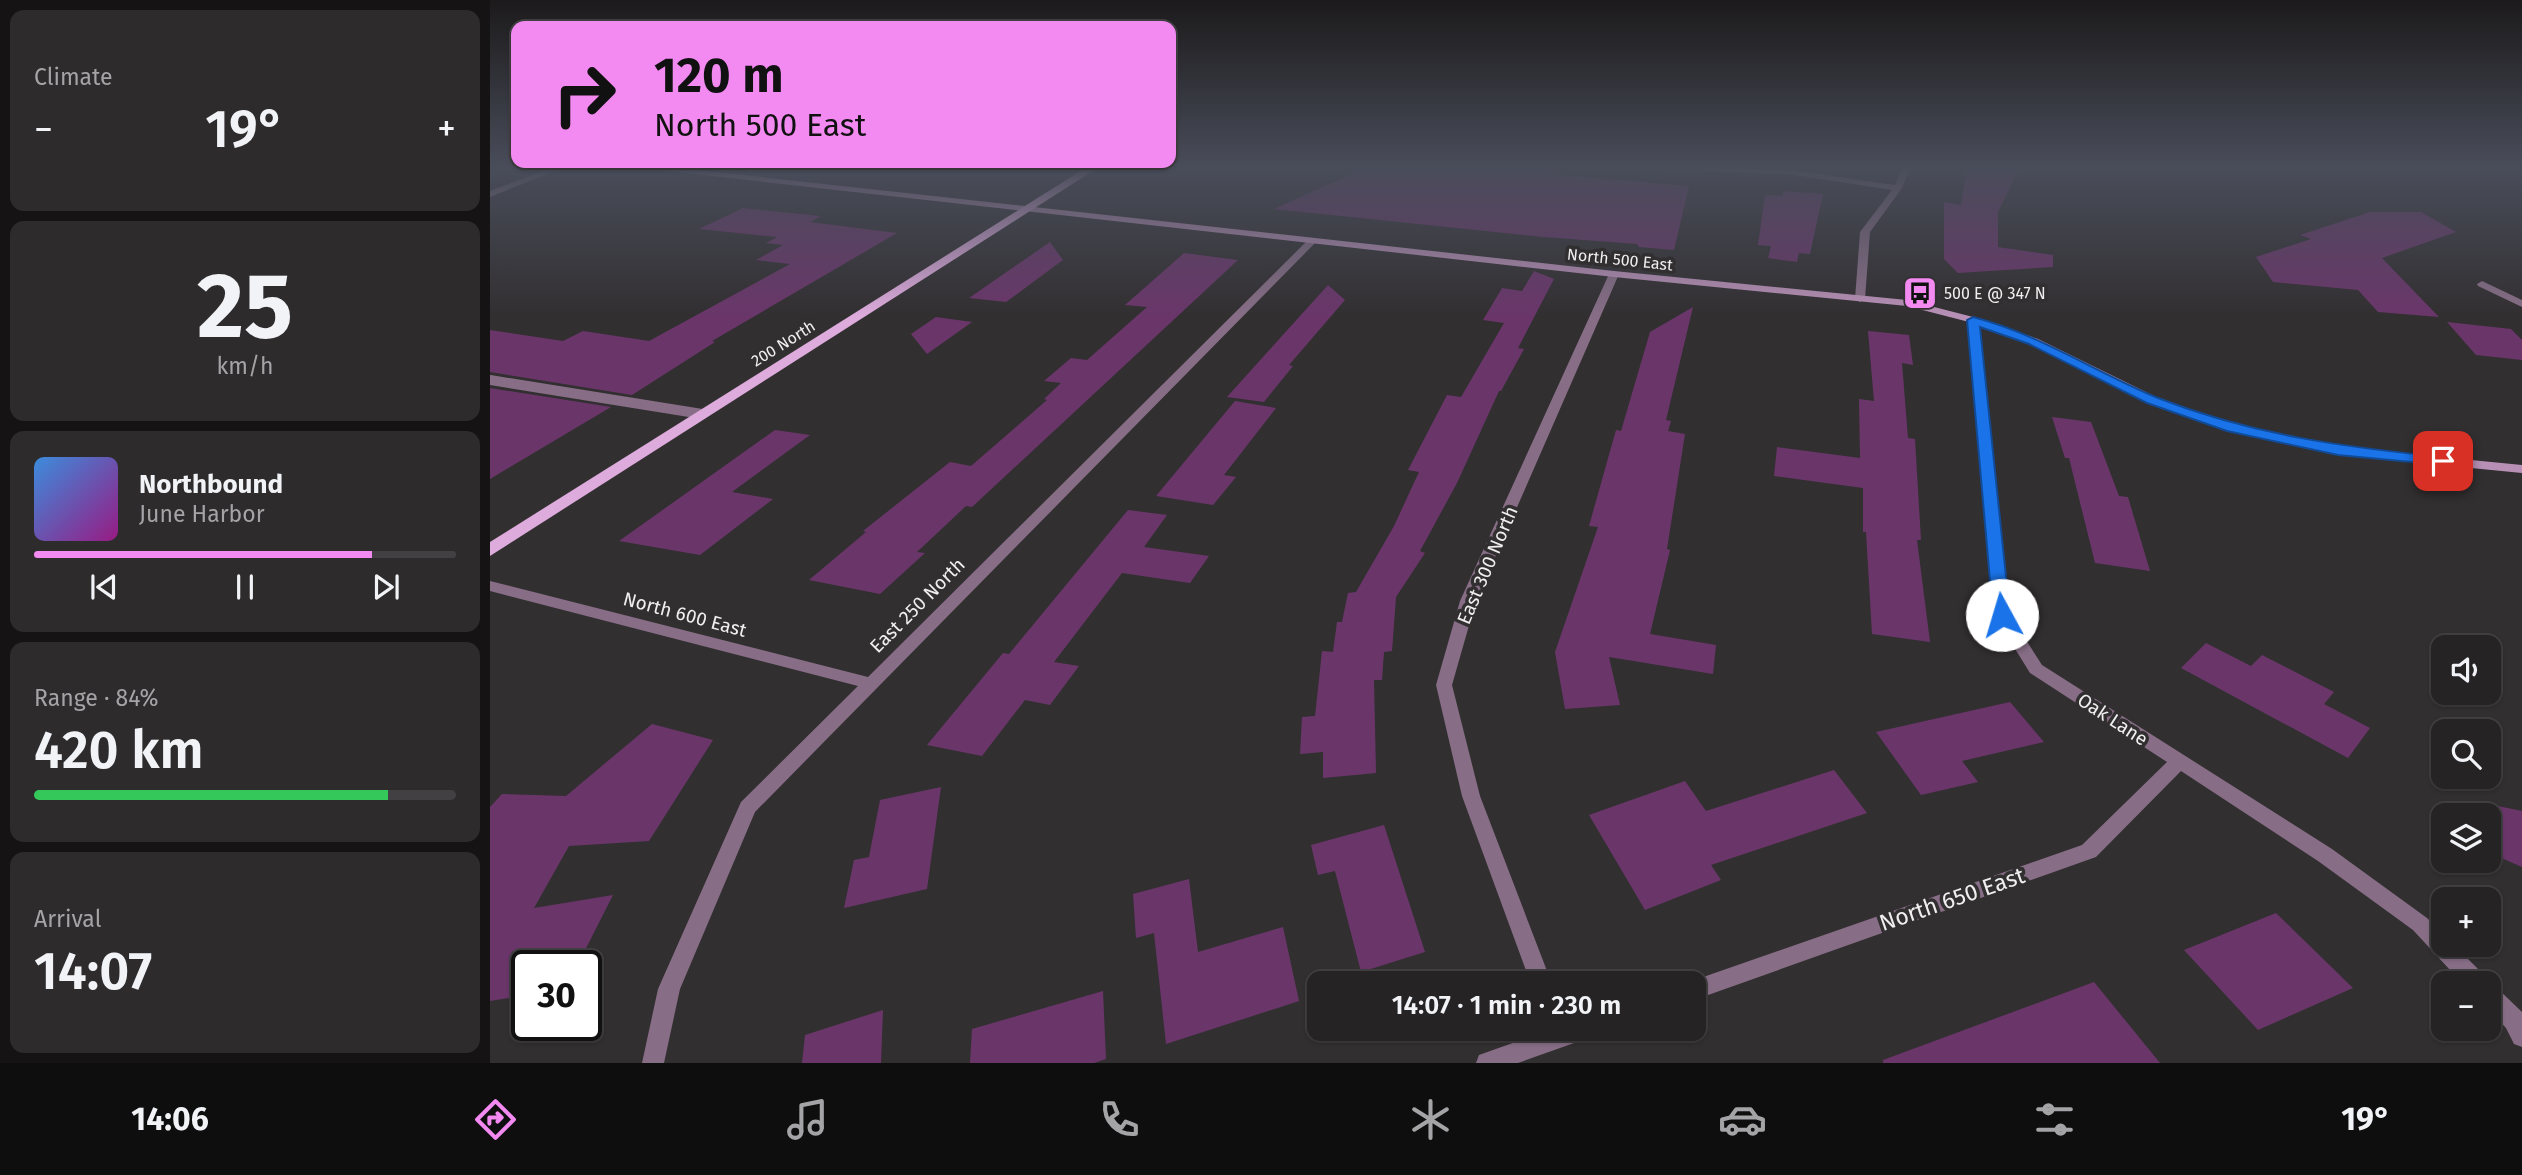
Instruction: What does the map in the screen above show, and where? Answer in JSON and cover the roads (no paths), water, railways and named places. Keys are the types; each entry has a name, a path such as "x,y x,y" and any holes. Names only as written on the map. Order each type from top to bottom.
{"main road":[{"name":"200 North","path":"490,550 1017,217"}],"street":[{"name":"North 500 East","path":"1089,217 1907,303 1973,320 2034,341 2152,400 2232,428 2338,451 2522,468"},
{"path":"1860,299 1865,232 1877,217"},
{"name":"East 250 North","path":"653,1063 669,989 748,807 1312,241"},
{"name":"East 300 North","path":"1537,971 1471,796 1444,685 1468,601 1614,274"},
{"path":"2482,284 2522,304"},
{"name":"Oak Lane","path":"1973,320 2002,615 2036,670 2325,855 2420,924 2465,971"},
{"name":"North 600 East","path":"490,586 869,683"},
{"name":"North 650 East","path":"1706,986 2089,851 2180,761"},
{"path":"2501,1007 2514,1020 2522,1036"},
{"path":"1487,1063 1543,1041"}],"lane":[{"path":"490,380 702,414"}],"place":[{"name":"500 E @ 347 N","path":"1920,293"}]}
